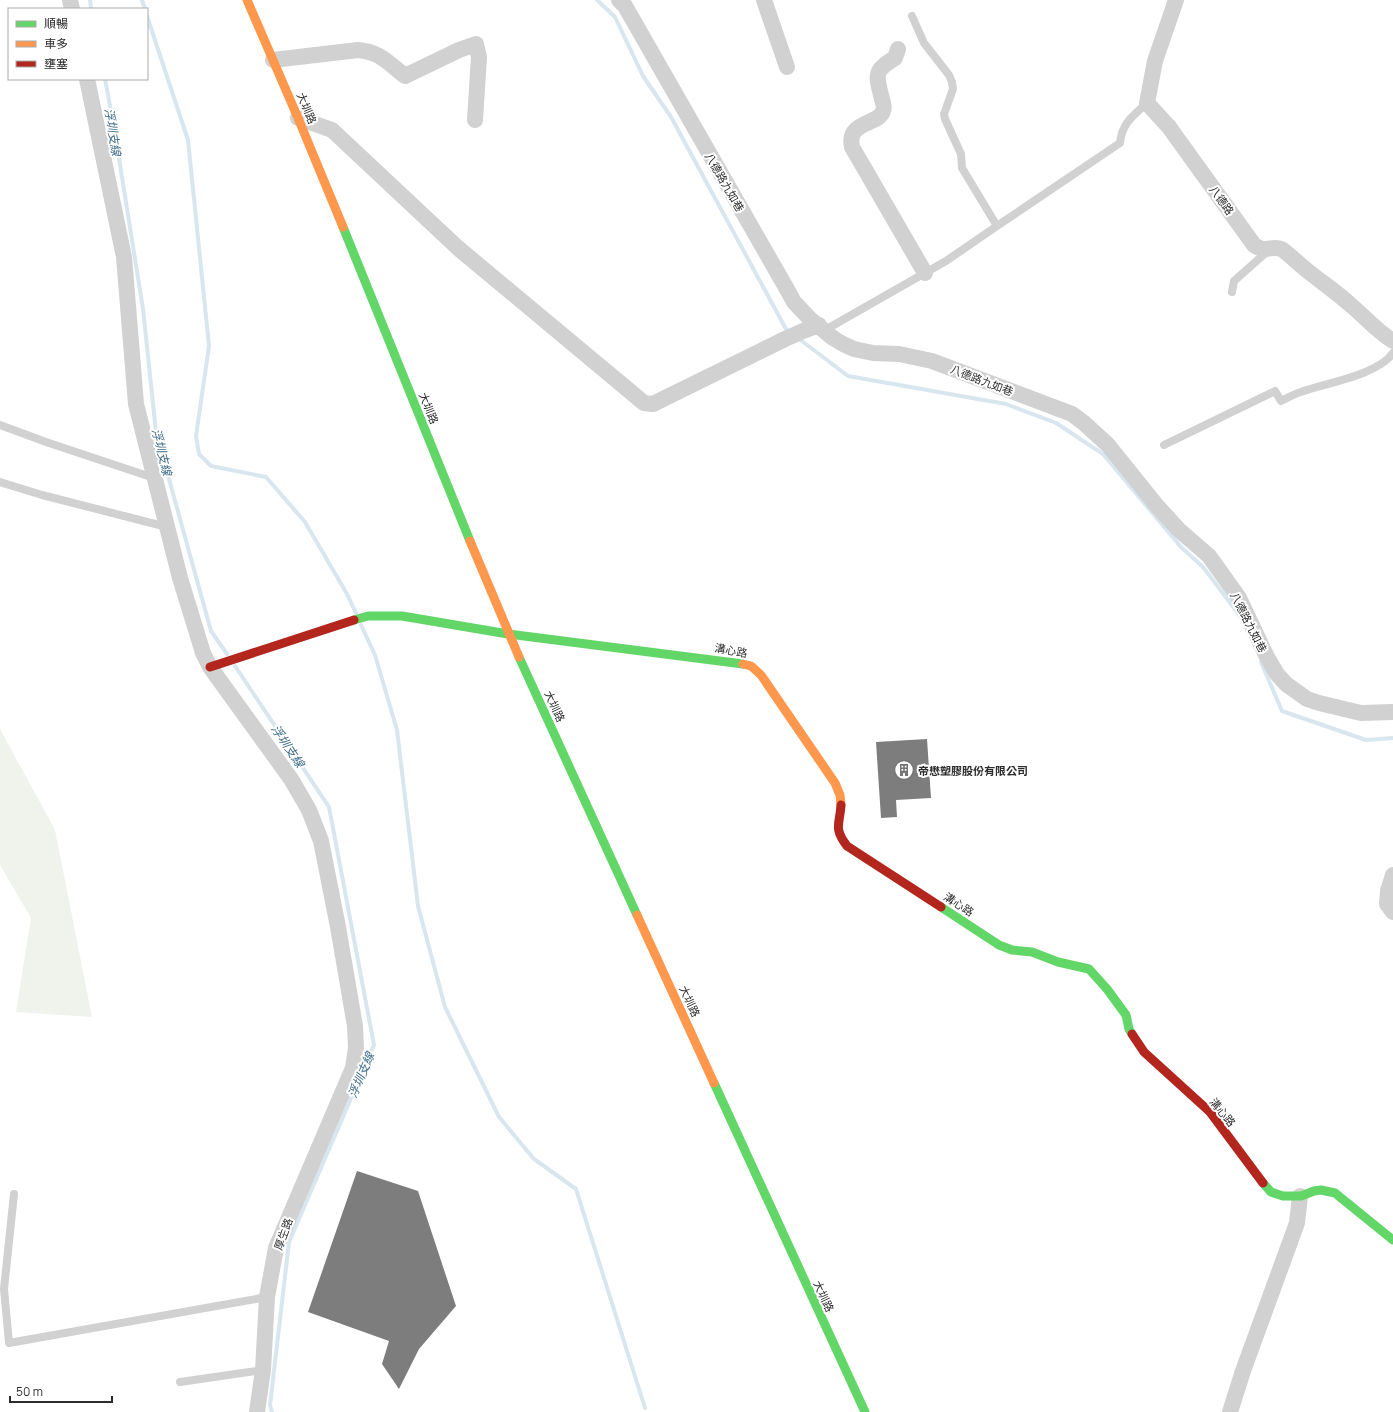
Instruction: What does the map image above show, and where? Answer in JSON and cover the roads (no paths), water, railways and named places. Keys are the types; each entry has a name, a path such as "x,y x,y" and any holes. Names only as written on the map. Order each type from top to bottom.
{"street":[{"name":"大圳路","path":"247,0 298,118 508,634 865,1412"},
{"name":"八德路九如巷","path":"619,0 625,6 788,292 802,311 843,344 854,349 873,353 899,354 932,361 1072,414 1108,445 1157,506 1179,530 1209,556 1239,598 1267,657 1277,674 1286,684 1301,696 1319,703 1361,713 1393,712"},
{"path":"764,0 787,67"},
{"path":"1147,103 1155,61 1176,0"},
{"path":"274,60 358,50 367,51 382,56 405,76 459,50 476,44 479,57 475,120"},
{"path":"898,49 895,58 883,65 878,74 877,79 884,105 882,114 878,118 863,124 854,133 851,143 881,199 925,273"},
{"name":"厚生路","path":"87,80 124,257 136,404 180,578 203,653 210,667 291,779 315,825 321,841 355,1026 356,1048 353,1068 276,1248 267,1298 262,1370 257,1412"},
{"name":"八德路","path":"1147,103 1169,127 1254,245 1260,249 1276,248 1282,250 1310,273 1336,291 1376,328 1393,341"},
{"path":"298,118 332,130 458,248 644,403 653,404 803,331 822,328"},
{"name":"溝心路","path":"210,667 368,616 402,616 508,634 737,662 757,670 837,788 841,800 841,807 837,821 838,829 840,837 847,846 999,945 1012,950 1032,952 1058,962 1089,969 1107,988 1126,1015 1129,1029 1144,1052 1210,1112 1268,1189 1279,1196 1300,1196 1319,1190 1331,1191 1337,1194 1393,1240"},
{"path":"1393,875 1388,891 1387,904 1393,912"},
{"path":"1230,1412 1243,1371 1297,1222 1300,1196"}],"lane":[{"path":"912,16 924,43 951,79 952,89 944,114 944,119 961,154 962,168 997,226"},
{"path":"822,328 946,261 1120,143 1121,133 1127,122 1147,103"},
{"path":"1232,292 1234,281 1269,249"},
{"path":"1164,445 1275,391 1281,401 1299,392 1372,370 1384,363 1393,353"},
{"path":"0,425 154,478"},
{"path":"0,482 42,495 166,527"},
{"path":"14,1194 4,1289 9,1343 267,1298"},
{"path":"180,1382 262,1370"}],"waterway":[{"name":"浮圳支線","path":"90,0 91,8"},
{"path":"142,0 145,8"},
{"path":"597,0 615,17 643,76 671,117 786,329 790,332"},
{"path":"148,19 188,140 209,346 196,436 199,454 211,466 266,477 305,522 347,594 356,613"},
{"name":"浮圳支線","path":"105,80 143,309 156,432 211,631 227,654"},
{"path":"798,338 848,376 1006,404 1056,423 1103,454 1181,547 1203,567 1240,616"},
{"path":"361,625 375,655 397,730 418,906 445,1007 499,1117 534,1159 576,1189 645,1408"},
{"path":"1261,662 1282,711 1366,740 1393,738"},
{"name":"浮圳支線","path":"235,666 329,807 374,1045 289,1242 270,1405 272,1412"}],"place":[{"name":"帝懋塑膠股份有限公司","path":"904,770"}]}
